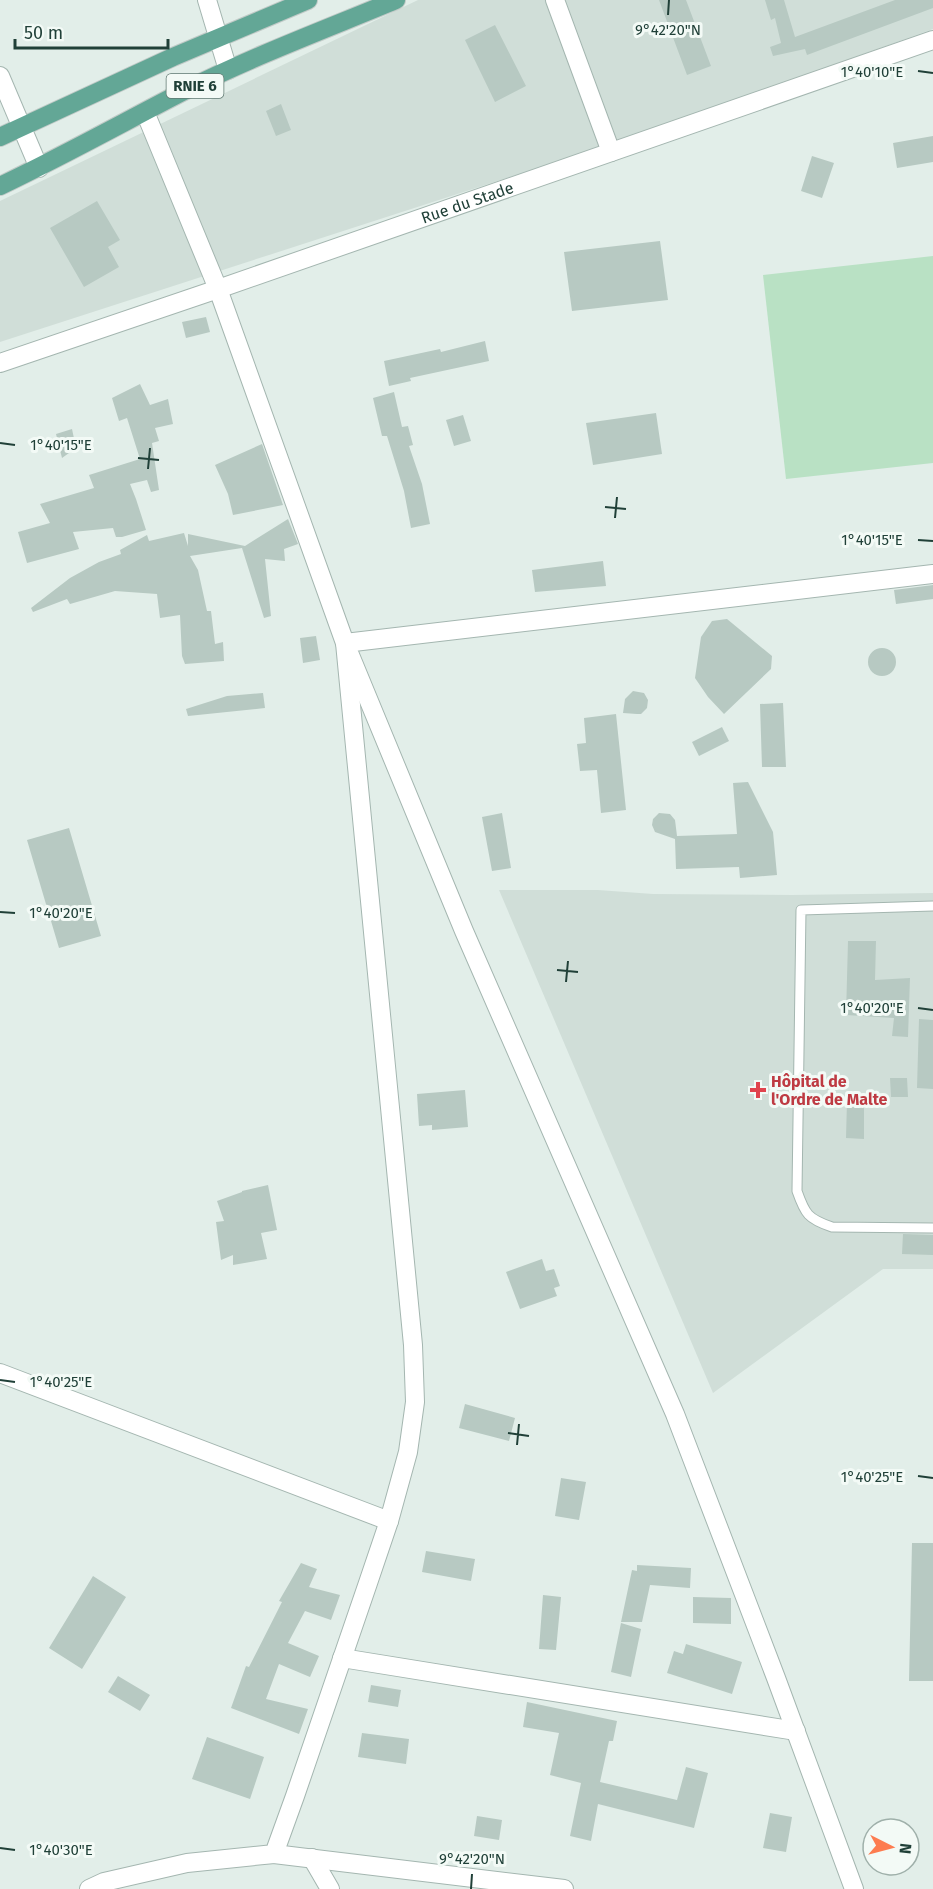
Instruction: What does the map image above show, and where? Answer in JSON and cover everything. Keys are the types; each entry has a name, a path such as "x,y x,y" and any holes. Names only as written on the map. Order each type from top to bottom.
{"main road":[{"name":"RNIE 6","path":"0,137 308,0"},
{"name":"RNIE 6","path":"0,186 228,70 396,0"}],"street":[{"path":"207,0 228,70"},
{"path":"555,0 611,152"},
{"name":"Rue du Stade","path":"0,363 933,40"},
{"path":"0,76 39,168"},
{"path":"145,112 218,289 345,643 464,931 675,1414 854,1889"},
{"path":"345,643 933,574"},
{"path":"274,1854 389,1521 408,1452 415,1402 413,1345 345,643"},
{"path":"0,1373 389,1521"},
{"path":"342,1658 796,1731"},
{"path":"88,1889 104,1882 187,1863 274,1854 564,1889"},
{"path":"312,1858 330,1889"}],"lane":[{"path":"933,906 801,910 797,1191 803,1210 818,1222 832,1227 933,1228"}],"shaded area":[{"path":"418,0 933,0 933,29 634,137 0,342 0,201"},
{"name":"Hôpital de l'Ordre de Malte","path":"499,890 792,895 933,893 933,1269 883,1269 713,1393"}],"green space":[{"path":"933,256 933,463 786,479 763,275"}],"building":[{"path":"659,0 686,0 711,66 687,75"},
{"path":"765,0 784,0 795,37 895,0 933,0 933,8 807,55 805,49 773,56 770,47 781,43 775,18 771,20"},
{"path":"495,25 526,86 495,102 465,40"},
{"path":"281,104 291,130 276,136 266,111"},
{"path":"933,136 933,162 897,168 893,143"},
{"path":"812,156 834,163 822,198 801,191"},
{"path":"97,201 120,240 108,247 119,267 84,287 50,228"},
{"path":"660,241 668,300 572,311 564,252"},
{"path":"206,317 210,332 186,338 182,322"},
{"path":"485,341 489,361 410,378 411,381 389,386 384,361 440,349 441,352"},
{"path":"140,384 150,405 168,399 173,424 155,428 159,441 152,443 159,490 151,492 147,480 130,484 146,530 122,537 116,537 113,528 73,532 79,549 27,563 18,532 50,523 40,504 94,488 89,475 140,459 127,418 119,421 112,398"},
{"path":"394,392 402,427 408,426 413,445 409,446 422,484 430,524 411,528 404,491 387,436 382,436 373,398"},
{"path":"656,413 662,454 593,465 586,423"},
{"path":"463,415 471,441 454,446 446,420"},
{"path":"72,429 76,448 62,458 56,434"},
{"path":"262,444 283,505 233,515 228,494 215,465"},
{"path":"288,519 298,544 284,549 285,561 265,559 271,616 264,618 242,548 190,556 198,570 207,611 211,611 215,644 223,642 224,661 185,664 182,656 180,615 160,618 157,594 115,591 70,604 67,599 33,612 31,608 70,578 99,562 121,554 120,550 147,535 149,541 184,533 188,546 188,534 245,546"},
{"path":"603,561 606,586 535,592 532,570"},
{"path":"933,585 933,599 896,604 894,590"},
{"path":"727,619 772,656 771,669 724,714 695,678 701,637 712,621"},
{"path":"316,636 320,660 303,663 300,638"},
{"path":"882,648 892,652 896,662 892,672 882,676 872,672 868,662 872,652"},
{"path":"633,691 644,693 648,700 647,708 641,714 623,713 625,699"},
{"path":"263,693 265,708 188,716 186,709 227,696"},
{"path":"783,703 786,767 762,767 760,704"},
{"path":"616,714 626,810 601,813 597,770 580,771 577,744 586,743 584,718"},
{"path":"722,727 729,741 699,756 692,742"},
{"path":"748,782 773,832 777,875 740,878 739,867 676,869 675,839 655,832 652,825 653,819 659,813 670,814 675,820 677,836 737,834 733,783"},
{"path":"502,813 511,868 492,871 482,817"},
{"path":"69,828 101,936 59,948 27,840"},
{"path":"848,941 876,941 875,980 910,978 908,1037 892,1036 894,1018 846,1015"},
{"path":"919,1019 933,1020 933,1089 917,1088"},
{"path":"890,1078 907,1078 908,1097 891,1097"},
{"path":"465,1090 468,1127 432,1130 432,1125 419,1126 417,1094"},
{"path":"847,1101 864,1101 864,1139 846,1138"},
{"path":"268,1185 277,1230 261,1233 267,1259 233,1265 233,1255 221,1260 216,1222 224,1221 217,1201 242,1191"},
{"path":"903,1234 933,1235 933,1255 902,1254"},
{"path":"542,1259 546,1271 554,1269 560,1286 554,1288 557,1296 520,1309 506,1272"},
{"path":"465,1404 515,1418 509,1441 459,1428"},
{"path":"561,1478 586,1482 579,1520 555,1516"},
{"path":"912,1543 933,1543 933,1681 909,1681"},
{"path":"426,1551 475,1559 471,1581 422,1572"},
{"path":"301,1563 317,1569 309,1587 340,1595 331,1620 305,1611 288,1643 319,1656 310,1677 279,1664 266,1699 308,1709 299,1734 231,1708 246,1666 249,1667 282,1602 279,1601"},
{"path":"637,1565 691,1568 690,1588 650,1585 642,1622 621,1622 632,1570 637,1571"},
{"path":"93,1576 126,1597 82,1669 49,1648"},
{"path":"543,1595 561,1597 556,1650 539,1649"},
{"path":"693,1597 731,1598 731,1624 693,1623"},
{"path":"621,1623 641,1629 631,1677 611,1672"},
{"path":"686,1644 742,1662 732,1694 667,1673 674,1651 683,1654"},
{"path":"118,1676 150,1695 140,1711 108,1692"},
{"path":"371,1685 401,1690 398,1707 368,1702"},
{"path":"527,1702 617,1721 613,1741 609,1741 600,1782 677,1800 686,1767 708,1773 694,1828 598,1804 591,1841 570,1836 581,1783 550,1775 559,1733 523,1727"},
{"path":"362,1733 409,1739 406,1764 358,1757"},
{"path":"207,1737 264,1757 250,1799 192,1779"},
{"path":"770,1813 792,1817 786,1852 763,1848"},
{"path":"477,1816 502,1820 499,1840 474,1836"}],"place":[{"name":"Hôpital de l'Ordre de Malte","path":"758,1090"}]}
